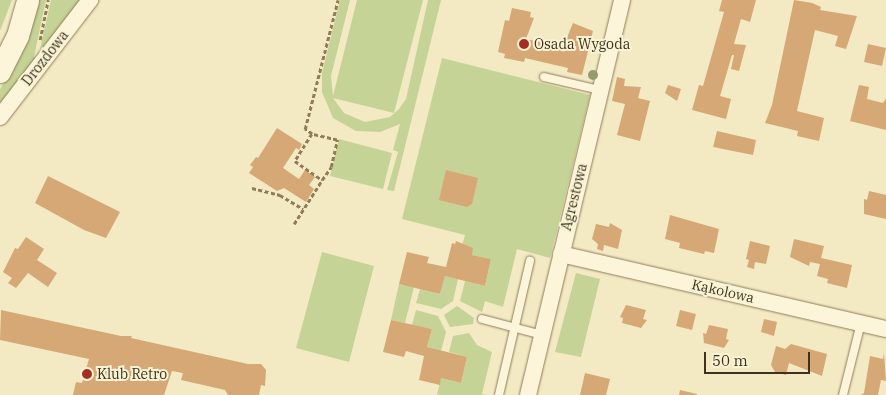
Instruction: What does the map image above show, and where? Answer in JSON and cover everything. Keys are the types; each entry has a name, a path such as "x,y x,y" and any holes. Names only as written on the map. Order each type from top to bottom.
{"main road":[{"path":"0,72 18,36 28,0"}],"street":[{"name":"Drozdowa","path":"0,117 90,0"},
{"name":"Agrestowa","path":"528,395 622,0"},
{"name":"Kąkolowa","path":"561,254 886,329"}],"lane":[{"path":"544,77 600,90"},
{"path":"499,395 530,261"},
{"path":"482,319 542,336"},
{"path":"843,395 861,323"}],"path":[{"path":"294,224 331,167 337,140 312,134 305,129 338,0"},
{"path":"312,134 295,161 322,180"},
{"path":"252,188 280,195 303,209"}],"green space":[{"path":"0,0 12,0 0,31"},
{"path":"38,0 46,0 34,57 37,59 0,107 0,89 12,70"},
{"path":"51,0 83,0 42,51 40,49"},
{"path":"340,0 350,0 331,76 333,96 357,0 423,0 394,113 333,98 344,113 365,122 390,117 399,109 406,99 428,0 441,0 394,191 387,190 398,152 393,150 400,124 380,132 356,131 333,118 322,92 322,73"},
{"path":"442,58 590,95 550,258 517,249 503,307 485,301 482,312 460,301 465,281 485,286 491,259 472,255 462,246 465,235 402,219"},
{"path":"339,139 392,153 383,189 330,176"},
{"path":"322,252 374,266 349,362 296,348"},
{"path":"576,273 600,279 581,357 555,352"},
{"path":"445,276 458,279 453,301 441,309 416,303 420,289 440,294"},
{"path":"399,284 414,287 405,323 391,320"},
{"path":"457,306 474,318 473,324 450,327 444,315"},
{"path":"416,310 438,316 446,332 441,351 427,347 432,329 412,325"},
{"path":"469,333 477,345 492,352 482,394 486,395 437,395 441,378 461,383 467,357 449,352 453,336"}],"building":[{"path":"722,0 756,0 750,22 741,19 734,44 746,45 739,71 731,69 734,55 732,55 720,96 731,99 726,119 692,110 699,85 703,86 724,12 719,11"},
{"path":"794,0 812,3 821,7 820,10 857,16 846,49 835,46 838,36 815,30 797,111 824,118 819,141 797,136 798,131 765,123 772,105"},
{"name":"Osada Wygoda","path":"512,8 531,12 530,17 534,18 526,39 563,47 573,23 593,31 582,75 567,72 568,68 525,58 524,62 504,58 505,54 498,52 505,20 509,21"},
{"path":"868,44 886,48 882,66 864,62"},
{"path":"617,77 625,79 624,86 641,87 638,98 650,101 640,141 617,135 625,104 612,101"},
{"path":"668,85 681,89 677,101 665,93"},
{"path":"859,85 869,87 867,99 883,103 886,98 886,130 850,121"},
{"path":"277,128 302,144 299,150 296,148 283,168 299,179 305,170 315,177 309,185 314,189 306,202 284,188 277,191 249,173 253,167 250,165 256,157 258,158"},
{"path":"717,131 756,140 753,155 713,147"},
{"path":"446,170 478,178 472,204 467,207 439,200"},
{"path":"48,176 120,212 106,238 84,230 35,203"},
{"path":"869,191 886,195 886,219 864,214 864,199 867,200"},
{"path":"670,215 719,229 714,253 705,251 704,254 679,248 680,243 665,239"},
{"path":"610,223 622,230 618,249 604,245 603,251 597,249 598,244 592,239 596,224 609,227"},
{"path":"26,237 44,249 37,260 57,273 48,287 28,273 16,288 8,283 12,278 3,272 15,248 18,249"},
{"path":"794,239 824,246 821,258 852,265 847,288 827,283 828,279 817,276 820,264 810,262 809,266 790,257"},
{"path":"456,241 473,248 472,255 491,259 485,286 445,276 440,294 399,284 407,252 429,257 427,263 446,267 452,243 455,244"},
{"path":"750,241 770,246 766,264 755,262 754,269 747,267 749,260 746,259"},
{"path":"626,305 646,310 643,319 647,320 641,328 622,323 623,318 620,317"},
{"path":"1,310 121,336 132,336 131,338 248,364 261,364 266,370 265,386 261,385 259,395 228,395 225,390 181,380 183,373 172,371 164,395 73,395 76,382 82,383 89,359 0,340"},
{"path":"680,310 696,314 692,330 676,326"},
{"path":"764,319 777,322 774,336 761,332"},
{"path":"391,320 432,329 427,347 467,357 461,383 441,378 440,385 419,380 424,356 406,351 404,357 383,352"},
{"path":"709,325 728,329 726,339 729,340 724,348 704,343 703,333 706,334"},
{"path":"791,344 827,354 822,376 789,363 786,375 775,372 771,365 776,346 785,349"},
{"path":"884,353 886,381 881,380 878,395 861,395 864,393 870,356 883,359"},
{"path":"585,373 610,379 606,395 580,395"},
{"path":"680,390 697,394 697,395 679,395"}],"place":[{"name":"Osada Wygoda","path":"524,44"},
{"name":"Klub Retro","path":"87,374"}]}
